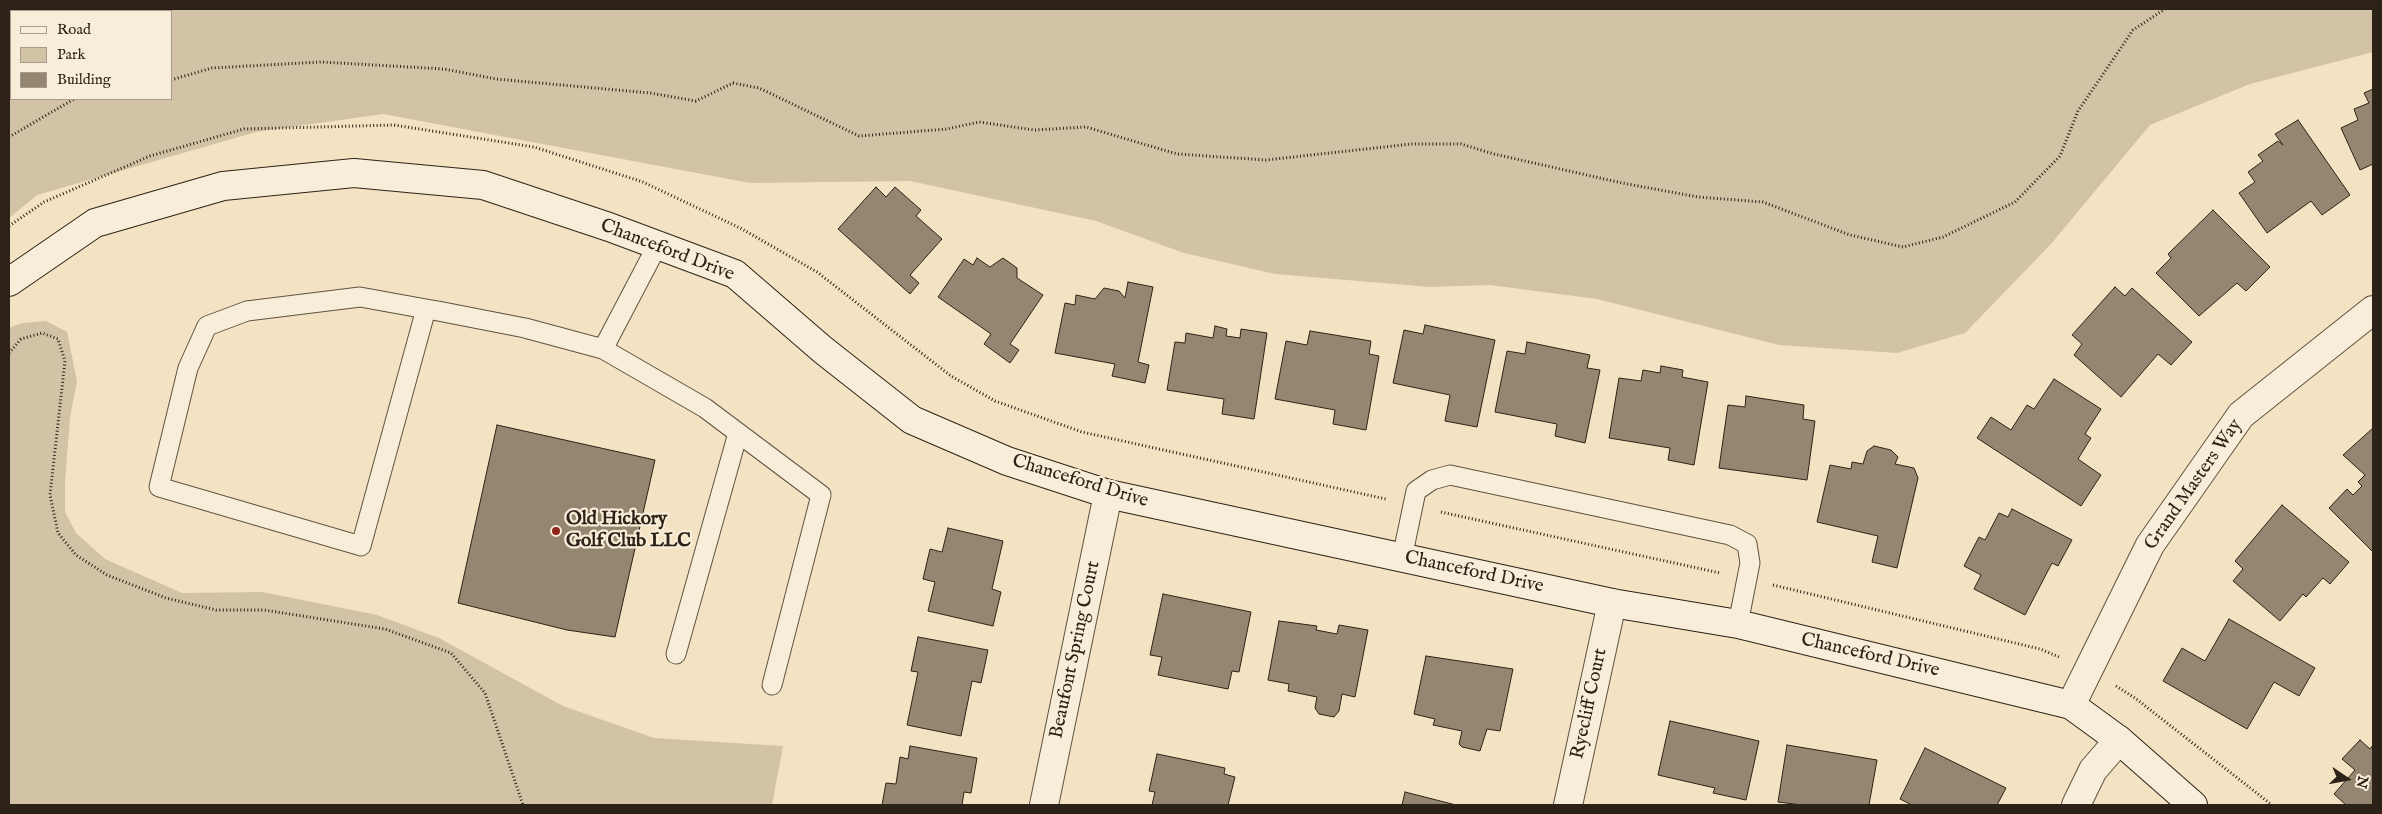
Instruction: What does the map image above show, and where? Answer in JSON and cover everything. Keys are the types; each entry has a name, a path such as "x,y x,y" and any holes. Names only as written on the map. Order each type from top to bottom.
{"street":[{"name":"Chanceford Drive","path":"9,282 95,223 223,186 354,173 483,185 735,274 823,350 912,420 1007,461 1108,494 1612,603 1738,624 2071,705 2119,740 2193,805"},
{"name":"Grand Masters Way","path":"2071,705 2150,545 2242,415 2373,310"},
{"name":"Beaufont Spring Court","path":"1044,805 1108,494"},
{"name":"Ryecliff Court","path":"1568,805 1612,603"},
{"path":"2076,805 2093,770 2119,740"}],"lane":[{"path":"604,349 656,246"},
{"path":"426,308 361,546 159,487 188,368 207,326 247,311 360,297 426,308 525,328 604,349 705,408 821,495 772,685"},
{"path":"676,654 738,432"},
{"path":"1402,558 1416,491 1432,480 1450,475 1730,535 1747,544 1750,563 1738,624"}],"path":[{"path":"172,80 212,68 321,62 444,70 496,79 650,93 696,101 733,83 759,88 859,136 946,129 979,122 1034,130 1086,127 1177,154 1266,160 1411,144 1461,144 1494,154 1622,184 1698,197 1763,202 1850,235 1903,247 1943,237 2015,202 2060,156 2078,111 2132,30 2165,9"},
{"path":"9,137 72,100"},
{"path":"9,226 44,202 150,156 244,129 394,125 534,147 643,182 742,229 817,272 951,376 995,401 1082,432 1747,579 2040,648 2135,698 2272,805"},
{"path":"9,353 21,339 42,333 58,339 63,354 65,361 50,495 58,533 76,555 107,575 166,598 216,610 264,610 386,629 451,653 485,692 512,767 523,805"}],"green space":[{"path":"9,9 2373,9 2373,52 2250,84 2150,125 2051,244 1965,333 1897,353 1779,345 1597,299 1490,285 1430,287 1275,274 1184,253 1096,221 910,181 750,183 383,114 256,132 37,195 9,218"},
{"path":"46,321 67,332 77,381 70,418 65,482 65,512 76,533 105,559 182,593 262,592 377,615 439,638 563,706 654,738 783,746 772,805 9,805 9,328 22,323"}],"building":[{"path":"2373,89 2373,164 2360,170 2341,128 2358,120 2354,109 2369,103 2364,93"},
{"path":"2298,120 2350,195 2322,215 2311,201 2267,233 2239,193 2255,182 2248,172 2263,161 2258,155 2278,141 2283,145 2275,134"},
{"path":"876,187 886,197 895,187 921,210 916,216 942,239 910,275 919,283 910,294 838,229"},
{"path":"2213,210 2270,267 2246,291 2237,283 2199,316 2156,273 2171,258 2168,254"},
{"path":"977,258 990,267 1003,258 1017,268 1017,278 1043,295 1010,344 1019,350 1010,363 984,344 991,334 938,297 964,259 973,265"},
{"path":"1128,282 1153,287 1138,362 1149,365 1145,383 1112,376 1115,364 1055,353 1065,303 1075,305 1076,295 1095,299 1104,288 1119,291 1125,298"},
{"path":"2115,287 2125,296 2132,288 2192,342 2171,365 2158,354 2121,397 2074,355 2082,344 2072,335"},
{"path":"1425,325 1495,340 1477,427 1445,421 1450,395 1393,383 1404,330 1423,334"},
{"path":"1215,326 1227,329 1226,336 1240,338 1241,329 1267,333 1254,419 1222,414 1224,399 1167,390 1175,342 1185,343 1186,333 1213,338"},
{"path":"1310,331 1371,341 1369,354 1379,356 1366,430 1333,424 1335,410 1275,399 1286,341 1307,345"},
{"path":"1527,342 1590,355 1587,368 1600,370 1585,443 1555,436 1557,424 1495,412 1507,351 1525,354"},
{"path":"1661,366 1683,370 1682,377 1708,382 1694,465 1668,460 1670,448 1609,438 1619,378 1641,381 1643,370 1660,373"},
{"path":"2054,379 2101,409 2085,434 2091,438 2078,459 2101,475 2081,506 1977,438 1991,417 2011,430 2027,405 2034,409"},
{"path":"1746,396 1804,405 1803,419 1815,421 1807,480 1719,468 1728,405 1745,407"},
{"name":"Old Hickory Golf Club LLC","path":"497,425 655,460 615,637 567,630 458,603"},
{"path":"2373,428 2373,552 2329,508 2347,489 2353,495 2362,486 2358,482 2365,475 2343,455"},
{"path":"1874,446 1891,450 1898,457 1895,464 1914,468 1918,478 1897,568 1872,562 1878,536 1817,522 1830,465 1851,469 1852,462 1863,464 1867,451"},
{"path":"2282,505 2349,562 2330,584 2323,578 2306,597 2303,594 2280,621 2233,581 2243,569 2235,561"},
{"path":"2012,509 2072,540 2058,566 2052,563 2025,615 1974,589 1981,575 1964,566 1979,537 1985,540 1999,513 2008,517"},
{"path":"948,528 1003,541 992,589 1001,592 993,626 928,611 935,582 923,579 930,549 942,552"},
{"path":"1163,594 1251,612 1239,672 1232,671 1228,689 1158,675 1162,657 1150,655"},
{"path":"2229,619 2315,668 2299,696 2274,682 2247,729 2163,681 2182,648 2205,661"},
{"path":"1279,621 1317,626 1316,630 1337,634 1339,625 1368,630 1355,697 1342,694 1339,711 1334,717 1319,714 1315,708 1317,697 1288,691 1289,684 1268,680"},
{"path":"918,637 988,650 981,683 972,681 961,736 907,725 918,672 911,671"},
{"path":"1426,656 1513,669 1500,731 1487,729 1480,751 1462,747 1459,744 1462,731 1433,725 1435,719 1414,714"},
{"path":"1670,721 1759,741 1746,800 1713,793 1715,788 1658,775"},
{"path":"2360,740 2370,749 2373,745 2373,805 2346,805 2334,794 2355,770 2342,759"},
{"path":"1787,745 1877,760 1869,805 1802,805 1778,802"},
{"path":"910,746 977,758 971,793 964,792 962,805 882,805 886,783 896,784 900,757 908,759"},
{"path":"1925,748 2006,788 1997,805 1912,805 1900,799"},
{"path":"1157,754 1225,768 1224,774 1235,777 1228,805 1152,805 1155,792 1149,791"},
{"path":"1405,792 1456,805 1402,805"}],"place":[{"name":"Old Hickory Golf Club LLC","path":"556,531"}]}
